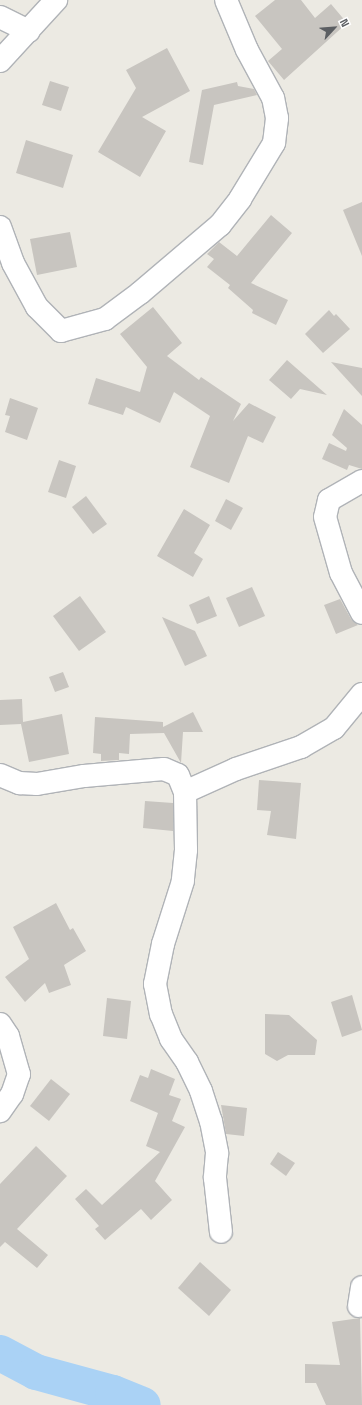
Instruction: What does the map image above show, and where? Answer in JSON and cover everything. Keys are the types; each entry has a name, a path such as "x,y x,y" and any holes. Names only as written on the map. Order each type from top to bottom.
{"street":[{"path":"0,61 56,0"},
{"path":"0,227 13,263 36,307 61,331 105,319 140,293 220,224 240,199 274,143 277,118 274,98 247,50 226,0"},
{"path":"0,16 29,31"},
{"path":"362,481 329,500 325,517 341,573 362,613"},
{"path":"185,792 236,769 301,747 334,728 362,694"},
{"path":"0,776 19,783 37,784 84,776 164,769 178,775 185,792 186,850 183,881 163,944 155,984 161,1014 171,1039 187,1062 201,1092 211,1121 217,1153 215,1178 221,1232"},
{"path":"0,1024 8,1036 19,1074 12,1094 0,1111"}],"building":[{"path":"275,0 301,0 315,18 331,4 347,23 284,80 268,61 282,49 255,16"},
{"path":"167,48 190,91 142,117 166,131 140,177 98,152 136,88 126,70"},
{"path":"50,81 69,87 61,111 42,105"},
{"path":"237,82 238,86 254,89 257,95 214,105 203,165 189,162 202,90"},
{"path":"26,140 73,155 63,188 16,173"},
{"path":"362,202 362,256 343,210"},
{"path":"271,215 292,233 251,283 288,300 276,325 252,313 253,310 228,288 230,285 207,267 214,259 207,254 219,242 237,256"},
{"path":"70,232 77,267 37,275 30,239"},
{"path":"153,307 182,343 167,356 199,380 201,377 241,404 233,421 249,403 276,417 263,443 248,436 229,483 190,467 210,416 174,392 160,423 126,407 123,415 88,404 96,378 140,392 147,367 120,334"},
{"path":"329,310 334,316 336,314 350,329 323,353 305,334"},
{"path":"287,360 327,395 300,389 291,399 269,380"},
{"path":"331,362 362,368 362,396"},
{"path":"10,398 38,408 27,440 5,432 10,416 5,415"},
{"path":"344,409 362,425 362,469 349,465 347,470 322,459 329,443 346,451 347,448 332,435"},
{"path":"59,460 76,466 66,498 48,492"},
{"path":"86,496 107,524 93,534 72,507"},
{"path":"226,499 243,508 231,530 215,521"},
{"path":"184,509 210,525 194,553 203,559 193,577 157,556"},
{"path":"252,587 265,616 239,627 226,598"},
{"path":"80,596 106,632 79,651 53,616"},
{"path":"209,596 217,616 197,624 189,605"},
{"path":"340,599 351,619 358,625 336,634 324,605"},
{"path":"162,617 195,631 207,656 185,666"},
{"path":"63,672 69,687 55,692 49,677"},
{"path":"22,699 23,722 62,714 69,754 29,762 21,724 0,725 0,700"},
{"path":"193,712 203,732 183,732 181,763 164,733 130,734 129,754 119,753 119,760 101,761 101,754 93,753 95,717 163,722 163,727"},
{"path":"259,780 301,783 296,839 267,835 271,811 257,810"},
{"path":"145,801 173,803 173,831 143,828"},
{"path":"56,903 70,930 73,928 86,951 64,965 71,985 49,993 45,983 25,1002 5,977 29,959 13,927"},
{"path":"352,995 362,1030 342,1037 331,1002"},
{"path":"107,998 131,1001 127,1039 103,1036"},
{"path":"265,1014 289,1015 317,1040 315,1055 288,1055 277,1061 265,1054"},
{"path":"151,1069 175,1079 169,1095 181,1099 172,1121 185,1127 155,1181 172,1200 151,1220 141,1209 105,1240 95,1229 99,1226 75,1199 86,1189 102,1205 160,1152 146,1146 158,1113 130,1101 140,1075 148,1078"},
{"path":"51,1079 70,1094 49,1121 30,1106"},
{"path":"221,1105 247,1108 244,1136 226,1134"},
{"path":"36,1146 67,1176 17,1229 48,1255 37,1268 5,1242 0,1247 0,1184"},
{"path":"278,1152 295,1163 286,1176 270,1164"},
{"path":"200,1262 231,1290 209,1316 178,1288"},
{"path":"360,1318 362,1405 326,1405 316,1383 305,1383 305,1364 340,1365 332,1322"}],"waterway":[{"path":"0,1353 36,1372 113,1393 143,1405"}]}
